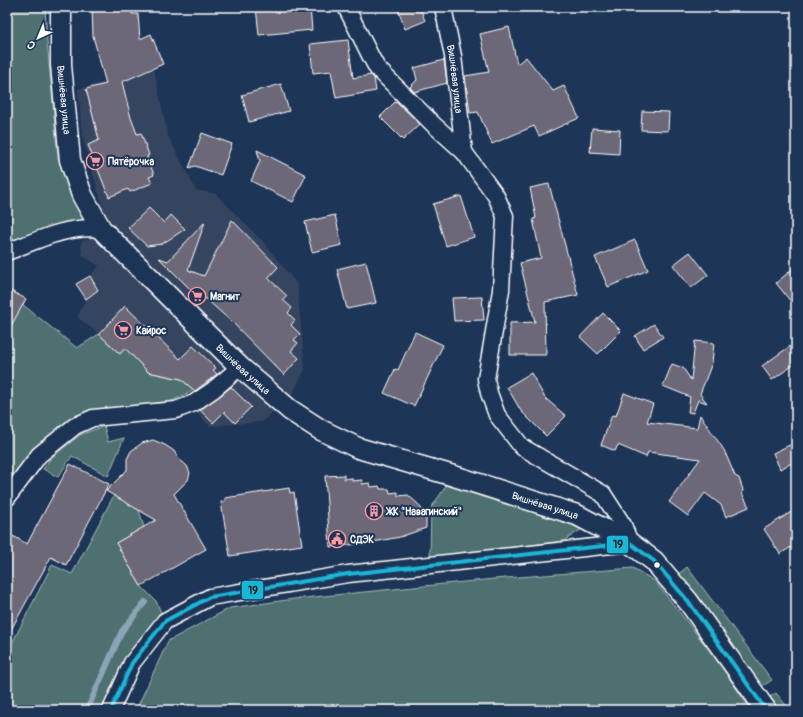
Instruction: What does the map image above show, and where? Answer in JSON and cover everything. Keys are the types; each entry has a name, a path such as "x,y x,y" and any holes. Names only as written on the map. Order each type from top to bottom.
{"street":[{"name":"Вишнёвая улица","path":"61,7 61,65 70,160 82,195 101,229 240,367 290,410 321,430 358,448 454,476 577,516 630,544 654,561 688,601 766,710"},
{"path":"111,710 132,663 165,621 210,597 348,574 630,544 623,525 603,494 522,447 497,415 489,393 486,379 501,290 505,216 496,196 464,152 434,125 377,68 346,7"},
{"name":"Вишнёвая улица","path":"443,7 453,56 464,152"},
{"path":"7,252 62,231 87,227 101,229"},
{"path":"7,498 40,454 75,426 93,418 176,410 194,403 213,390 240,367"}],"shaded area":[{"path":"154,70 168,136 196,190 216,194 265,244 297,284 305,369 292,395 262,422 210,426 180,397 194,390 181,379 148,372 125,349 120,354 99,334 77,317 86,299 98,290 90,276 99,266 82,255 81,242 109,229 82,135 78,89"}],"green space":[{"path":"7,7 45,7 58,158 69,191 93,223 57,229 44,229 7,242"},
{"path":"22,304 77,348 99,334 120,354 125,348 148,372 181,379 194,390 172,401 116,410 51,437 35,448 7,485 7,333"},
{"path":"104,426 108,442 124,438 108,476 72,456 58,477 43,469 50,459 80,435"},
{"path":"448,483 585,527 564,541 430,557 431,508"},
{"path":"114,495 139,510 144,527 116,543 141,586 156,601 164,619 109,710 7,710 7,653 52,565 72,574"},
{"path":"687,567 772,680 758,689 676,576"},
{"path":"633,568 655,581 720,664 746,703 753,710 136,710 168,641 230,608 294,599 494,579"},
{"path":"776,693 790,710 773,710 765,700"}],"building":[{"path":"92,7 132,7 132,14 138,14 140,39 151,34 163,64 122,82 131,118 137,134 141,133 149,155 147,156 154,175 149,177 152,183 130,192 128,189 109,197 88,145 99,140 86,89 106,84 93,36"},
{"path":"256,7 310,7 312,30 259,35"},
{"path":"397,7 420,7 425,21 405,29"},
{"path":"509,27 517,64 526,57 553,91 564,86 579,118 539,136 534,126 492,144 478,112 470,113 465,76 489,72 480,34"},
{"path":"348,40 353,78 371,75 374,78 376,91 336,98 331,71 313,73 310,44"},
{"path":"444,60 447,83 414,92 410,87 417,80 414,68"},
{"path":"281,84 289,111 249,122 242,95"},
{"path":"396,101 420,124 403,140 380,117"},
{"path":"642,111 669,112 668,131 641,130"},
{"path":"592,128 620,130 619,154 590,152"},
{"path":"202,133 232,144 221,175 195,166 189,168"},
{"path":"257,150 306,175 293,202 251,181 260,161"},
{"path":"549,184 578,295 545,302 546,355 510,355 510,323 535,322 520,263 541,258 533,219 536,218 530,188"},
{"path":"461,196 474,237 446,246 433,204"},
{"path":"149,208 164,223 171,215 185,229 162,244 147,246 128,228"},
{"path":"335,215 342,245 312,252 305,222"},
{"path":"232,220 278,267 268,278 287,296 283,300 292,308 288,313 295,320 291,325 300,334 294,340 298,343 291,351 299,358 284,375 233,323 205,298 202,301 159,258 168,261 205,222 188,270 204,276"},
{"path":"635,240 648,270 608,287 595,257"},
{"path":"690,252 708,275 691,288 673,265"},
{"path":"366,262 376,303 347,309 337,269"},
{"path":"796,266 796,308 776,283"},
{"path":"90,276 98,290 86,299 76,284"},
{"path":"7,289 26,299 7,333"},
{"path":"482,297 484,320 454,321 452,298"},
{"path":"125,306 180,359 193,346 216,368 213,370 217,374 195,391 181,379 148,372 125,348 120,354 99,334"},
{"path":"603,313 621,331 598,354 580,337"},
{"path":"654,324 663,337 643,349 635,336"},
{"path":"415,332 443,345 414,406 384,393 395,369 398,370"},
{"path":"695,341 714,343 712,363 700,394 707,403 698,400 693,413 688,412 690,397 663,386 672,364 683,368 691,380"},
{"path":"796,342 796,363 772,380 762,366"},
{"path":"531,373 545,398 566,416 546,436 521,411 507,387"},
{"path":"231,387 251,407 235,423 224,412 213,423 200,410"},
{"path":"624,393 653,404 647,422 697,428 700,415 724,450 735,476 739,478 743,490 742,493 749,507 726,517 721,505 705,493 688,516 669,502 700,459 648,452 646,457 618,445 615,451 601,445 612,415 616,416"},
{"path":"153,440 174,451 178,458 187,466 190,473 188,480 174,494 206,549 141,586 116,543 156,520 106,491 127,470 127,459 131,451 142,443"},
{"path":"792,444 796,453 796,461 780,469 773,453"},
{"path":"70,464 109,484 66,565 51,557 7,637 7,548 13,536 27,544"},
{"name":"ЖК \"Навагинский\"","path":"344,475 344,479 352,478 352,481 362,480 362,484 370,483 371,487 379,486 380,489 389,489 390,493 398,492 398,496 408,495 418,504 426,515 426,528 400,537 368,543 330,547 325,476"},
{"path":"289,488 290,493 294,492 302,545 230,556 221,502 225,501 225,498"},
{"path":"796,509 796,544 780,554 764,529"}],"waterway":[{"path":"87,710 122,631 145,602"}],"transit line":[{"name":"19","path":"111,710 132,663 165,621 210,597 348,574 630,543 654,561 688,601 766,710"}],"place":[{"name":"Пятёрочка","path":"95,161"},
{"name":"Магнит","path":"197,296"},
{"name":"Кайрос","path":"123,330"},
{"name":"ЖК \"Навагинский\"","path":"374,511"},
{"name":"СДЭК","path":"337,539"}]}
